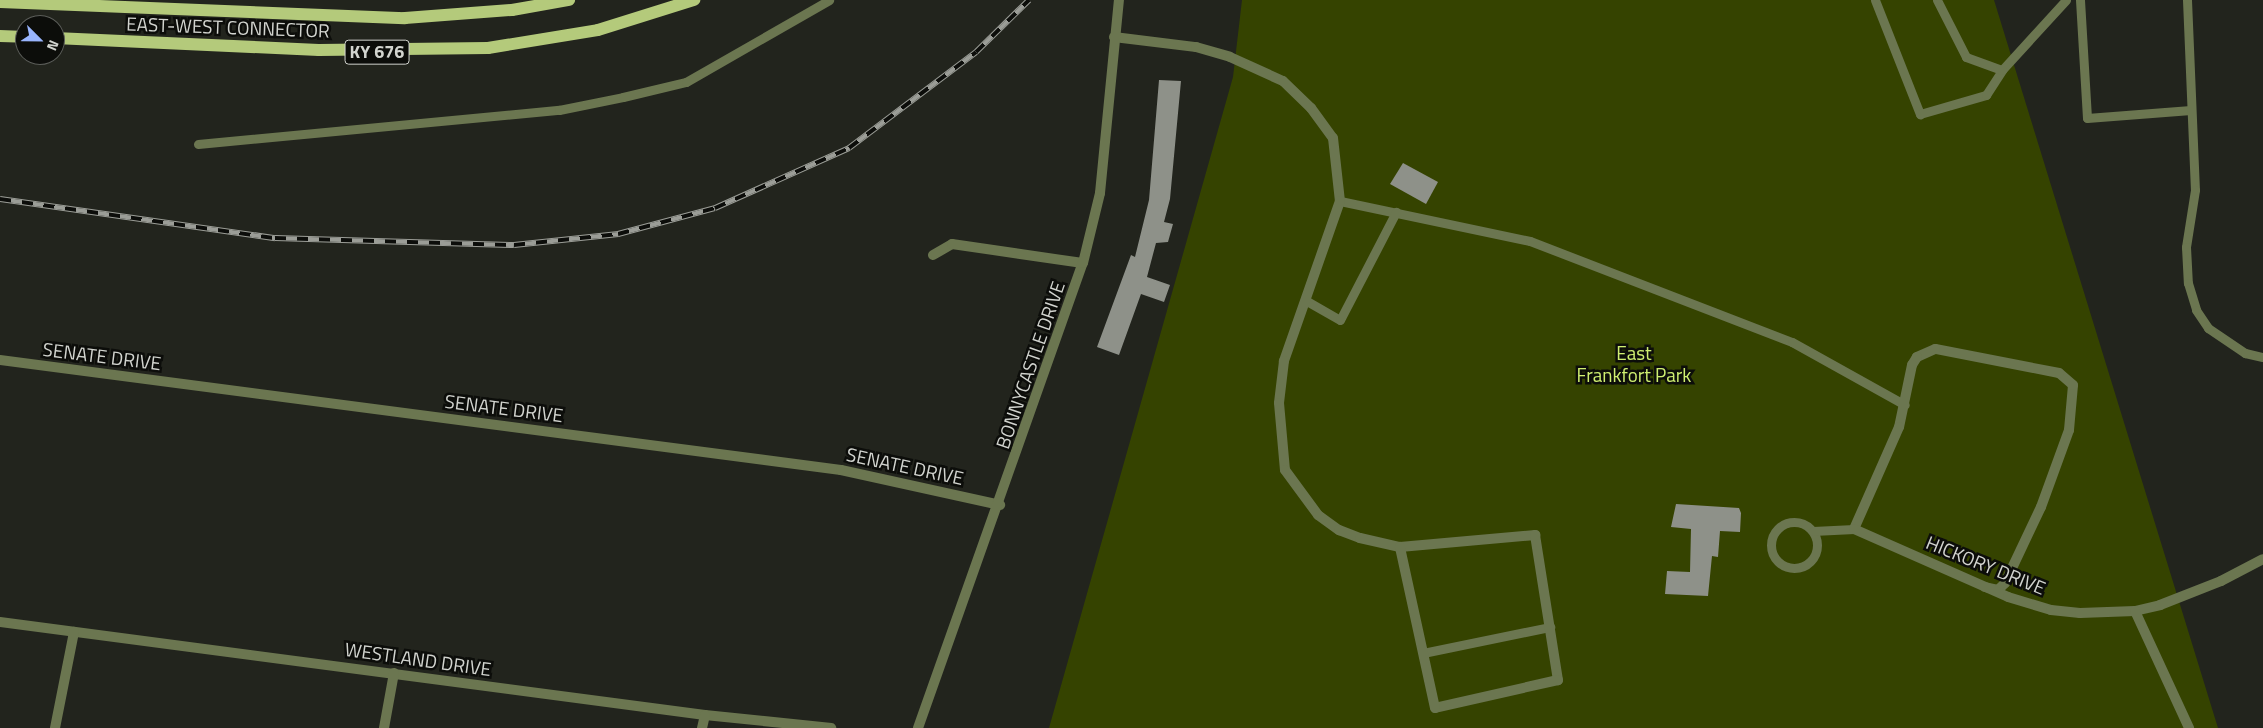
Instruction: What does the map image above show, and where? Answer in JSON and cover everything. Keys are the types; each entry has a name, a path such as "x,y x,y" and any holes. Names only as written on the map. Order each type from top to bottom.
{"main road":[{"name":"EAST-WEST CONNECTOR","path":"0,2 406,18 512,10 569,0"},
{"name":"EAST-WEST CONNECTOR","path":"65,38 319,50 488,48 598,30 694,0"},
{"path":"0,36 15,37"}],"street":[{"name":"BONNYCASTLE DRIVE","path":"918,728 1000,505 1083,263 1100,193 1118,0"},
{"path":"1114,37 1196,47 1230,57 1284,81 1311,108 1333,138 1340,200 1284,361 1280,394 1285,470 1318,515 1339,530 1400,547 1535,536 1558,680 1435,708 1400,547"},
{"path":"933,255 952,244 1083,263"},
{"path":"1854,529 1899,427 1912,365 1917,357 1935,349 2059,373 2073,385 2069,430 2041,507 2005,583 1998,590 1985,587"},
{"name":"SENATE DRIVE","path":"0,360 841,470 1000,505"},
{"name":"HICKORY DRIVE","path":"1854,529 1985,587 2051,610 2102,614 2135,611 2189,595 2263,559"},
{"path":"2135,611 2188,728"},
{"name":"WESTLAND DRIVE","path":"0,622 705,715 831,728"},
{"path":"55,728 74,632"},
{"path":"384,728 394,673"},
{"path":"702,728 705,715"}],"lane":[{"path":"198,144 559,110 623,98 686,82 829,0"},
{"path":"1875,0 1920,114 1986,95 2002,70 2066,0"},
{"path":"1937,0 1966,57 2002,70"},
{"path":"2080,0 2087,118 2192,110"},
{"path":"2187,0 2195,190 2186,247 2188,283 2196,310 2208,328 2245,354 2263,357"},
{"path":"1340,200 1530,241 1792,342 1904,405"},
{"path":"1305,300 1340,320 1396,212"},
{"path":"1813,531 1816,554 1805,565 1789,568 1776,559 1772,538 1781,526 1802,522 1813,531 1854,529"},
{"path":"1423,653 1550,627"}],"green space":[{"name":"East Frankfort Park","path":"1242,0 1994,0 2218,728 1049,728 1233,77"}],"building":[{"path":"1159,80 1181,81 1170,199 1164,222 1173,224 1168,242 1156,243 1147,277 1170,285 1164,302 1141,294 1119,355 1097,347 1131,255 1135,257 1149,200"},
{"path":"1403,163 1438,182 1426,204 1390,184"},
{"path":"1676,504 1739,508 1741,513 1740,532 1720,531 1718,557 1712,556 1708,596 1665,594 1667,571 1690,572 1691,529 1671,527"}],"railway":[{"path":"0,199 275,238 514,245 618,234 715,208 849,148 976,52 1029,0"}]}
